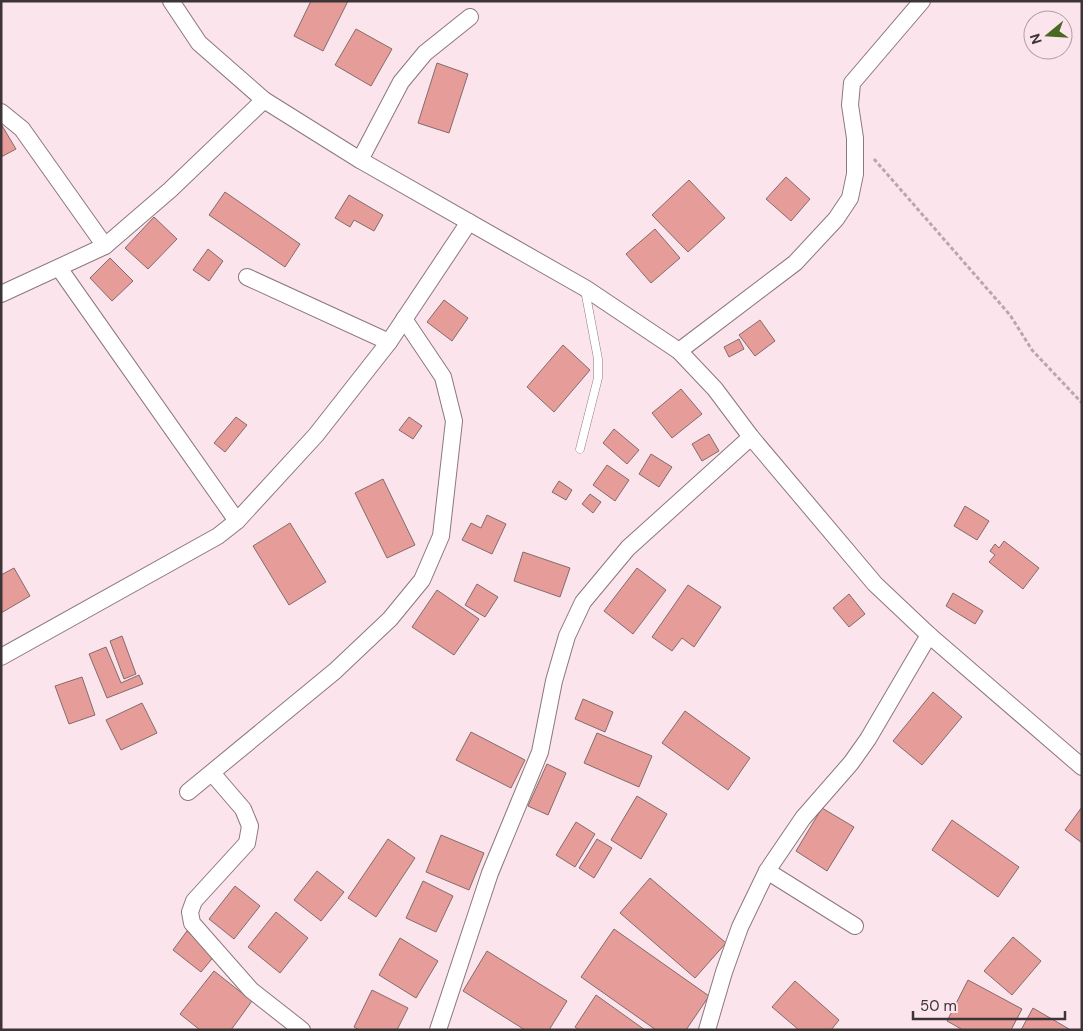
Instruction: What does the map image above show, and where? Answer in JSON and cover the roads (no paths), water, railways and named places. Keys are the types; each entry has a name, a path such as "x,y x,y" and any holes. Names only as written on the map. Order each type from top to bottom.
{"street":[{"path":"171,1 199,43 264,100 360,160 585,288 679,351 715,389 751,437 875,584 930,635 1082,767"},
{"path":"679,351 795,263 836,219 850,198 855,174 856,138 850,105 852,83 922,1"},
{"path":"360,160 401,82 425,52 470,17"},
{"path":"1,294 105,246 170,190 264,100"},
{"path":"1,112 22,129 105,246"},
{"path":"1,657 218,536 237,521 316,435 389,342 469,222"},
{"path":"59,268 237,521"},
{"path":"247,277 389,342"},
{"path":"188,792 335,671 390,618 422,580 441,536 454,421 443,377 404,319"},
{"path":"438,1030 490,873 540,752 554,681 567,636 583,602 628,548 751,437"},
{"path":"707,1030 724,972 740,927 766,871 803,818 852,763 930,635"},
{"path":"212,773 243,809 250,826 246,843 194,901 190,912 192,923 252,990 302,1030"},
{"path":"766,871 855,926"}],"lane":[{"path":"580,449 598,378 598,360 585,288"}]}
